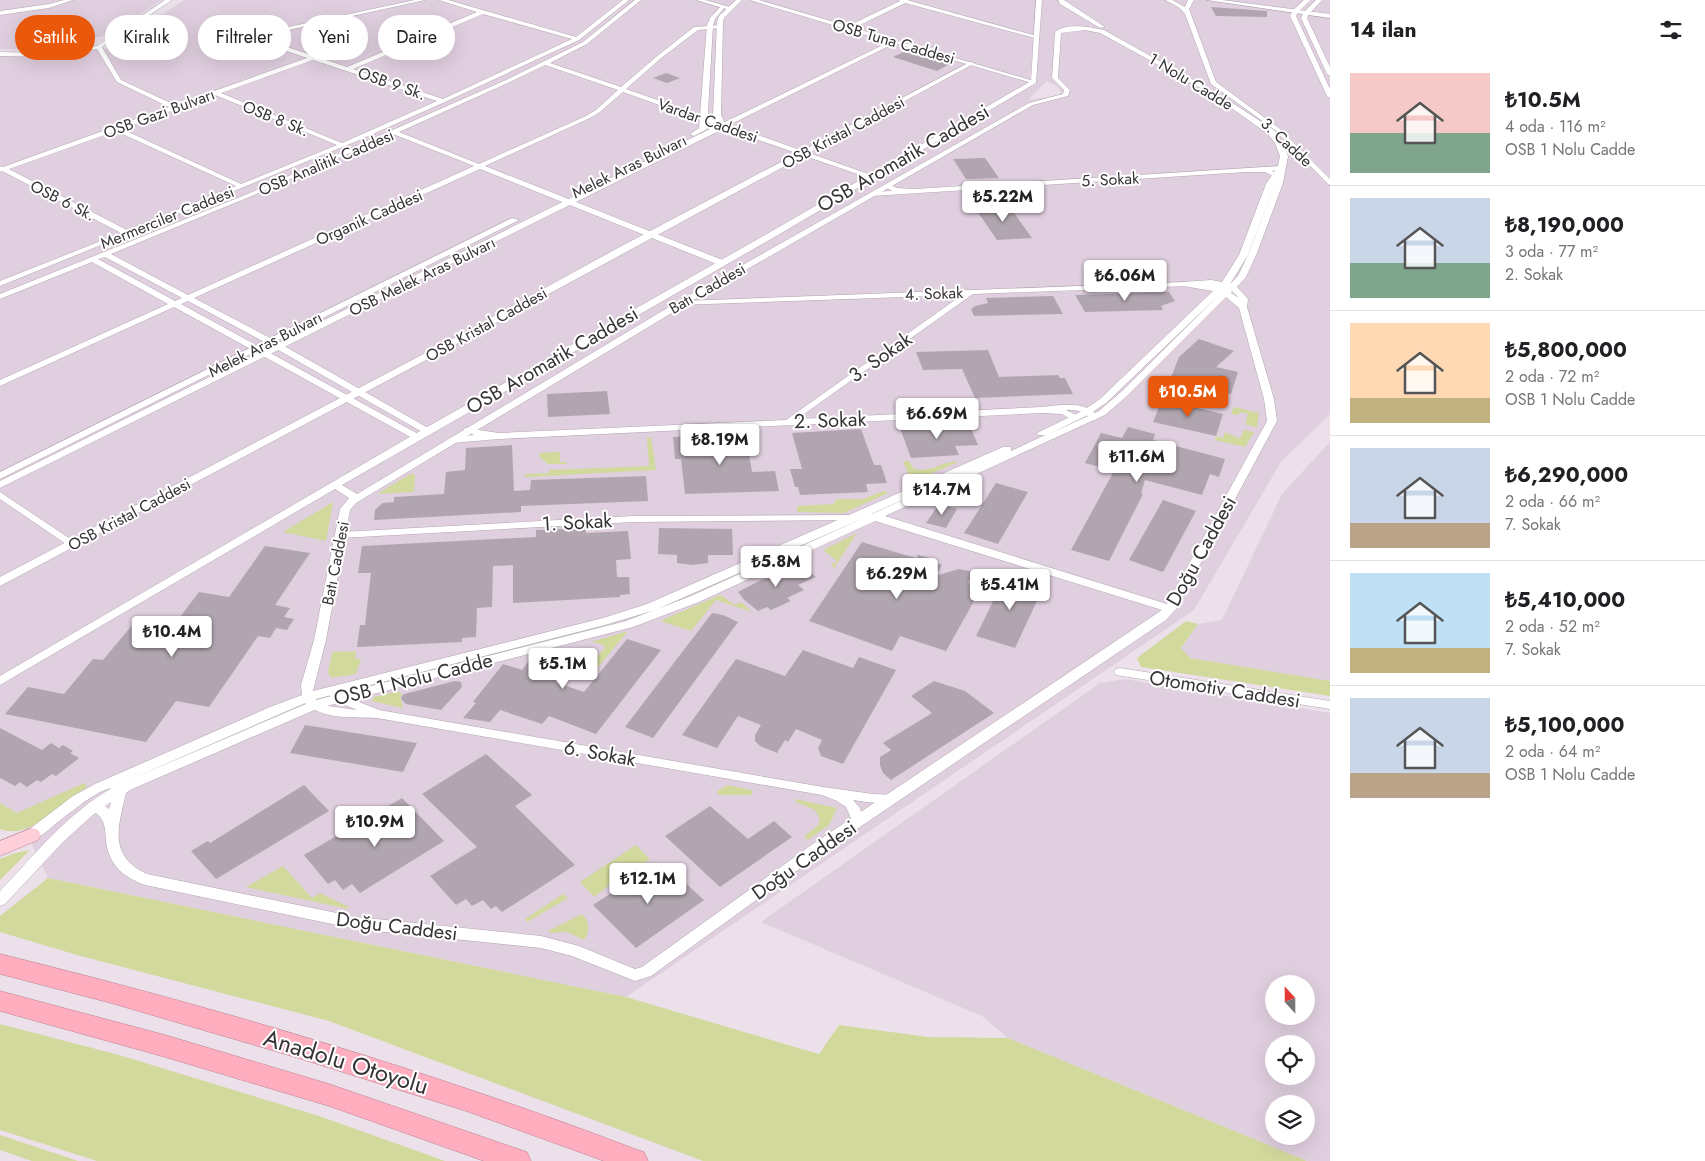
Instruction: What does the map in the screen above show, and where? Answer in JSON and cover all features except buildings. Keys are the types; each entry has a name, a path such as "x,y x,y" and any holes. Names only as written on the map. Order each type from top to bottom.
{"highway":[{"name":"Anadolu Otoyolu","path":"0,964 193,1015 360,1066 465,1100 635,1161"},
{"name":"Anadolu Otoyolu","path":"0,1001 166,1046 329,1095 518,1161"}],"main road":[{"path":"0,837 32,835"},
{"name":"OSB 1 Nolu Cadde","path":"0,849 32,835"}],"street":[{"path":"0,13 49,6 70,0"},
{"path":"0,54 45,55 99,47 169,0"},
{"path":"353,15 422,0"},
{"path":"442,0 577,39"},
{"name":"Mermerciler Caddesi","path":"0,284 342,145 443,101 577,39 626,0"},
{"name":"OSB Analitik Caddesi","path":"0,297 394,132 545,63 585,43 638,0"},
{"path":"699,0 727,5"},
{"path":"710,25 712,19 727,5 739,0"},
{"name":"OSB Tuna Caddesi","path":"753,0 1034,82"},
{"path":"1034,82 1039,0"},
{"path":"1061,0 1062,3 1097,25 1180,66"},
{"path":"1210,0 1330,16"},
{"path":"1308,0 1292,16 1330,96"},
{"path":"1319,0 1306,13 1304,18 1330,74"},
{"path":"849,28 903,1 1037,37"},
{"path":"1169,1 1180,3 1190,1"},
{"path":"1169,1 1182,7 1188,14"},
{"path":"1190,1 1186,9 1213,83"},
{"path":"727,5 720,20 718,57 717,115 722,126 895,41"},
{"path":"348,69 482,12"},
{"name":"Organik Caddesi","path":"0,382 588,117 696,28 710,25 720,26"},
{"name":"Melek Aras Bulvarı","path":"0,476 269,341 566,200 703,129 710,25"},
{"path":"301,26 251,37 301,54"},
{"name":"1 Nolu Cadde","path":"1069,29 1089,28 1102,31 1202,86 1271,132 1282,150 1283,160 1278,171"},
{"name":"Batı Caddesi","path":"312,701 307,686 315,661 345,509 356,498 682,303 872,194 1031,104 1066,95 1067,90 1055,78 1058,34 1060,30 1069,29"},
{"path":"99,47 119,81 172,106"},
{"path":"708,57 718,57"},
{"name":"OSB Gazi Bulvarı","path":"1,168 301,60"},
{"name":"OSB 9 Sk.","path":"319,60 443,101"},
{"name":"Vardar Caddesi","path":"545,63 872,177"},
{"name":"OSB Kristal Caddesi","path":"0,582 358,393 972,63"},
{"name":"3. Cadde","path":"1204,78 1270,123 1330,183"},
{"name":"OSB Aromatik Caddesi","path":"0,681 416,437 872,177 1034,82"},
{"name":"OSB 8 Sk.","path":"213,92 342,145"},
{"path":"1270,123 1271,132"},
{"name":"OSB Melek Aras Bulvarı","path":"0,485 566,200 722,126"},
{"path":"113,128 241,186"},
{"path":"394,132 722,263"},
{"name":"OSB 6 Sk.","path":"1,168 127,233"},
{"name":"5. Sokak","path":"872,194 1246,170 1278,171"},
{"name":"OSB 1 Nolu Cadde","path":"332,694 572,639 653,616 876,518 1092,414 1120,398 1226,289 1242,277 1254,253 1278,188 1278,171"},
{"name":"5. Sokak","path":"887,186 896,190 915,191"},
{"path":"83,251 174,304 258,347 416,437"},
{"path":"105,254 269,341 427,431"},
{"path":"1186,284 1226,289"},
{"name":"4. Sokak","path":"682,303 1186,284"},
{"name":"Doğu Caddesi","path":"114,787 111,827 113,850 119,863 129,873 146,879 356,923 541,942 574,950 635,975 646,972 858,822 1162,617 1170,609 1272,421 1269,399 1243,307 1226,289"},
{"name":"3. Sokak","path":"789,422 972,292"},
{"name":"2. Sokak","path":"452,440 499,436 1070,408 1092,414"},
{"name":"2. Sokak","path":"1042,410 1064,412 1075,418"},
{"name":"OSB 1 Nolu Cadde","path":"32,835 78,800 114,787 312,701 638,612 695,590 858,518 1075,418 1092,414"},
{"name":"2. Sokak","path":"468,430 478,434 499,436"},
{"path":"335,485 356,498"},
{"path":"0,495 72,544"},
{"name":"1. Sokak","path":"814,518 832,528"},
{"path":"858,518 876,518 1170,609"},
{"name":"1. Sokak","path":"340,535 633,519 858,518"},
{"name":"Batı Caddesi","path":"315,661 317,683 332,694"},
{"name":"Otomotiv Caddesi","path":"1120,672 1330,705"},
{"name":"6. Sokak","path":"332,694 377,714"},
{"name":"6. Sokak","path":"312,701 332,711 377,714 823,791 872,798 894,798"},
{"name":"OSB 1 Nolu Cadde","path":"0,900 55,841 114,787"},
{"name":"6. Sokak","path":"823,791 850,803 855,809 858,822"},
{"name":"Doğu Caddesi","path":"90,809 99,808 105,811 111,827"}],"shaded area":[{"path":"0,0 162,0 139,15 105,15 105,36 95,38 95,15 15,15 15,49 0,49"},
{"path":"184,0 1330,0 1330,414 1281,462 1194,610 626,997 48,878 17,813 0,803 0,55 15,54 15,60 95,60 95,49 105,48 105,60 188,60 188,15 161,15","holes":["1047,81 1058,87 1061,92 1059,95 1028,100"]},
{"path":"1330,442 1330,681 1190,658 1180,649 1198,624 1222,620 1282,494"},
{"path":"1125,679 1330,713 1330,1161 1307,1161 1268,1145 1315,1145 1315,1095 1265,1095 1265,1144 1008,1038 982,1016 761,922 1100,683"}],"green space":[{"path":"1234,407 1259,413 1257,428 1245,424 1248,414 1240,412 1238,415 1231,414"},
{"path":"1244,430 1254,432 1245,447 1215,440 1216,436 1223,438 1225,432 1240,439"},
{"path":"651,437 656,470 525,477 525,474 549,473 549,470 649,466 647,438"},
{"path":"560,452 560,462 566,462 566,464 548,464 540,458 539,453"},
{"path":"903,461 909,461 913,468 919,470 958,462 912,482"},
{"path":"410,474 415,474 414,492 377,494"},
{"path":"884,491 888,493 844,513 797,512 797,506 833,504 837,499 863,499"},
{"path":"333,502 326,541 283,532"},
{"path":"857,533 834,568 831,565 837,561 823,550"},
{"path":"720,595 735,605 741,602 752,612 716,600 691,631 660,621"},
{"path":"1186,621 1198,624 1181,648 1190,658 1330,681 1330,696 1141,667 1137,658"},
{"path":"628,631 589,678 581,675 605,648 602,644 591,642"},
{"path":"356,651 355,659 361,659 356,674 331,678 328,672 332,652"},
{"path":"398,691 402,694 400,698 403,705 402,708 372,701 374,697"},
{"path":"84,783 87,787 34,825 23,830 11,831 0,829 0,803 17,813"},
{"path":"727,785 752,790 752,795 720,795 716,792"},
{"path":"795,799 837,808 829,825 808,840 804,837 818,825 820,819 815,810 796,802"},
{"path":"636,845 650,859 633,870 628,868 619,871 611,884 594,897 580,882"},
{"path":"30,850 0,880 0,859"},
{"path":"283,866 312,898 320,893 349,907 348,909 246,887"},
{"path":"48,878 626,997 819,1054 839,1025 928,1037 1008,1038 1307,1161 703,1161 329,1021 77,955 0,932 0,916"},
{"path":"563,894 568,898 527,922 525,919"},
{"path":"582,914 587,920 588,927 584,940 567,932 551,933 548,931"},
{"path":"0,1024 119,1055 319,1116 445,1161 97,1161 0,1130"},
{"path":"0,1135 78,1161 32,1161 0,1150"}]}
